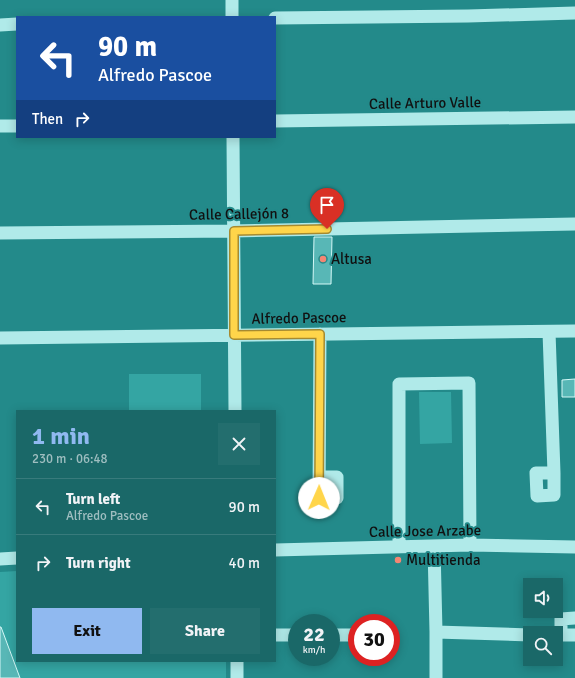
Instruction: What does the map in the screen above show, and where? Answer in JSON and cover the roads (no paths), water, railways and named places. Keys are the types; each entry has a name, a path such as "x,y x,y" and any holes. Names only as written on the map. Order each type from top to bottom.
{"street":[{"path":"232,0 232,16"},
{"path":"276,18 468,16 575,13"},
{"path":"0,25 16,24"},
{"name":"Calle Arturo Valle","path":"276,121 575,117"},
{"path":"0,126 16,126"},
{"path":"233,138 235,410"},
{"name":"Calle Callejón 8","path":"0,233 234,231 575,224"},
{"name":"Alfredo Pascoe","path":"0,338 575,331"},
{"path":"549,332 554,473"},
{"path":"319,478 320,334"},
{"path":"399,547 399,384 469,383 470,546"},
{"name":"Calle Jose Arzabe","path":"276,550 470,546 575,547"},
{"path":"434,547 436,678"},
{"path":"0,558 16,558"},
{"path":"560,626 561,619 575,618"},
{"path":"436,632 523,635"},
{"path":"276,635 288,635"},
{"path":"563,635 575,635"},
{"path":"237,662 237,678"}],"place":[{"name":"Altusa","path":"323,259"},
{"name":"Multitienda","path":"398,560"}]}
